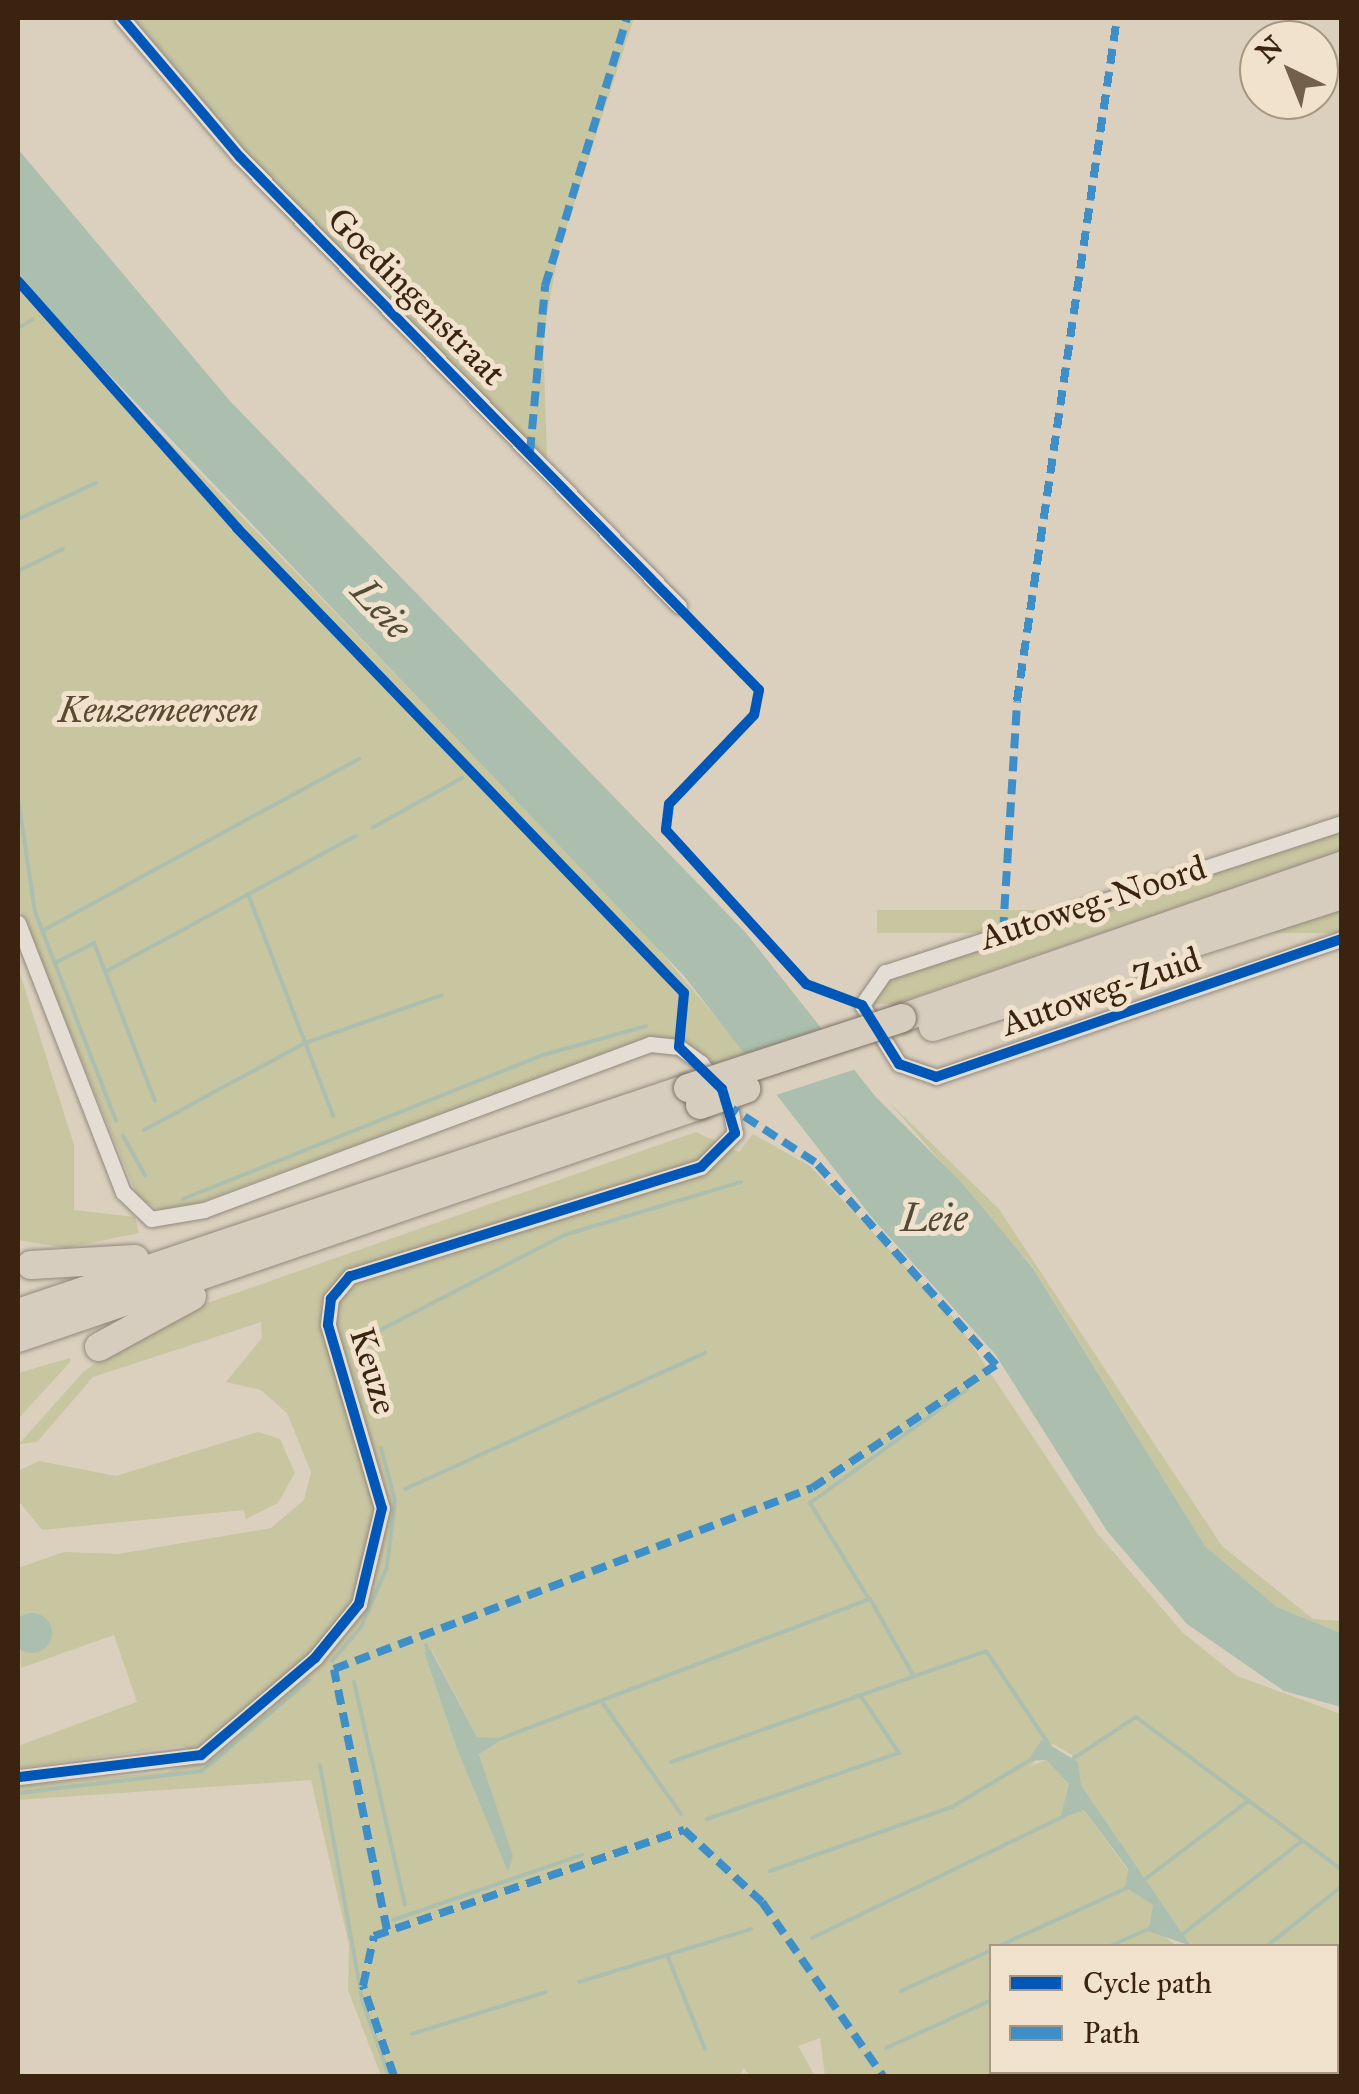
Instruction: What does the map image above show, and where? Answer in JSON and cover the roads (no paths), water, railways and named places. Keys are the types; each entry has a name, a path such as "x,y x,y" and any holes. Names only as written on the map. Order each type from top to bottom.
{"highway":[{"path":"907,1026 1342,866"},
{"path":"18,1313 907,1026 1342,895"},
{"path":"18,1338 372,1218 694,1096"},
{"path":"99,1347 144,1317 372,1218"},
{"path":"31,1265 192,1254"}],"street":[{"name":"Goedingenstraat","path":"122,18 240,158 679,606"},
{"name":"Autoweg-Noord","path":"886,1048 862,1005 885,972 1342,823"},
{"name":"Keuze","path":"18,923 123,1192 151,1219 204,1210 650,1044 680,1047 700,1064 729,1100 735,1133 701,1167 350,1276 331,1299 328,1325 382,1508 360,1604 315,1658 201,1755 18,1777"},
{"name":"Autoweg-Zuid","path":"886,1048 914,1074 936,1077 1342,939"}],"water":[{"name":"Leie","path":"18,149 230,401 746,933 875,1096 961,1182 1033,1268 1205,1546 1277,1607 1341,1633 1341,1707 1284,1691 1187,1624 1107,1531 995,1354 874,1220 684,976 53,316 18,271"},
{"path":"32,1613 46,1619 52,1633 46,1647 32,1653 18,1647 12,1633 18,1619"},
{"path":"431,1650 477,1737 504,1738 479,1754 513,1856 508,1872 457,1749 424,1653"},
{"path":"1042,1740 1078,1762 1081,1785 1190,1944 1148,1931 1153,1905 1125,1887 1128,1869 1084,1810 1060,1819 1069,1784 1046,1760 1027,1761"}],"waterway":[{"path":"18,328 33,319"},
{"path":"18,519 96,483"},
{"path":"18,571 63,549"},
{"path":"42,931 359,759"},
{"path":"372,828 462,778"},
{"path":"18,797 35,912 116,1121"},
{"path":"105,972 356,836"},
{"path":"248,894 333,1116"},
{"path":"55,963 94,943 155,1101"},
{"path":"144,1130 305,1043 442,995"},
{"path":"183,1199 543,1055 646,1026"},
{"path":"123,1136 145,1175"},
{"path":"359,1341 564,1235 741,1182"},
{"path":"405,1489 705,1353"},
{"path":"869,1599 810,1503 966,1390"},
{"path":"332,1661 361,1627 387,1567 395,1500 381,1448"},
{"path":"502,1738 870,1599 913,1675"},
{"path":"426,1645 429,1655"},
{"path":"671,1762 986,1651 1048,1743"},
{"path":"18,1793 202,1771 309,1680"},
{"path":"354,1682 405,1904"},
{"path":"707,1819 899,1753 860,1695"},
{"path":"602,1702 681,1814"},
{"path":"1074,1758 1136,1717 1342,1870"},
{"path":"770,1871 952,1807 1032,1759"},
{"path":"320,1765 362,1999 389,2076"},
{"path":"1144,1880 1248,1801"},
{"path":"812,1938 1064,1816"},
{"path":"1179,1937 1302,1841"},
{"path":"393,1920 582,1855"},
{"path":"1003,1944 1131,1886"},
{"path":"1270,1944 1342,1886"},
{"path":"579,1982 751,1929"},
{"path":"1115,1944 1149,1929"},
{"path":"901,1991 989,1951"},
{"path":"667,1955 705,2049"},
{"path":"412,2034 546,1992"},
{"path":"886,2048 989,2001"},
{"path":"1071,2076 1076,2074"}],"park label":[{"name":"Keuzemeersen","path":"158,711"}]}
